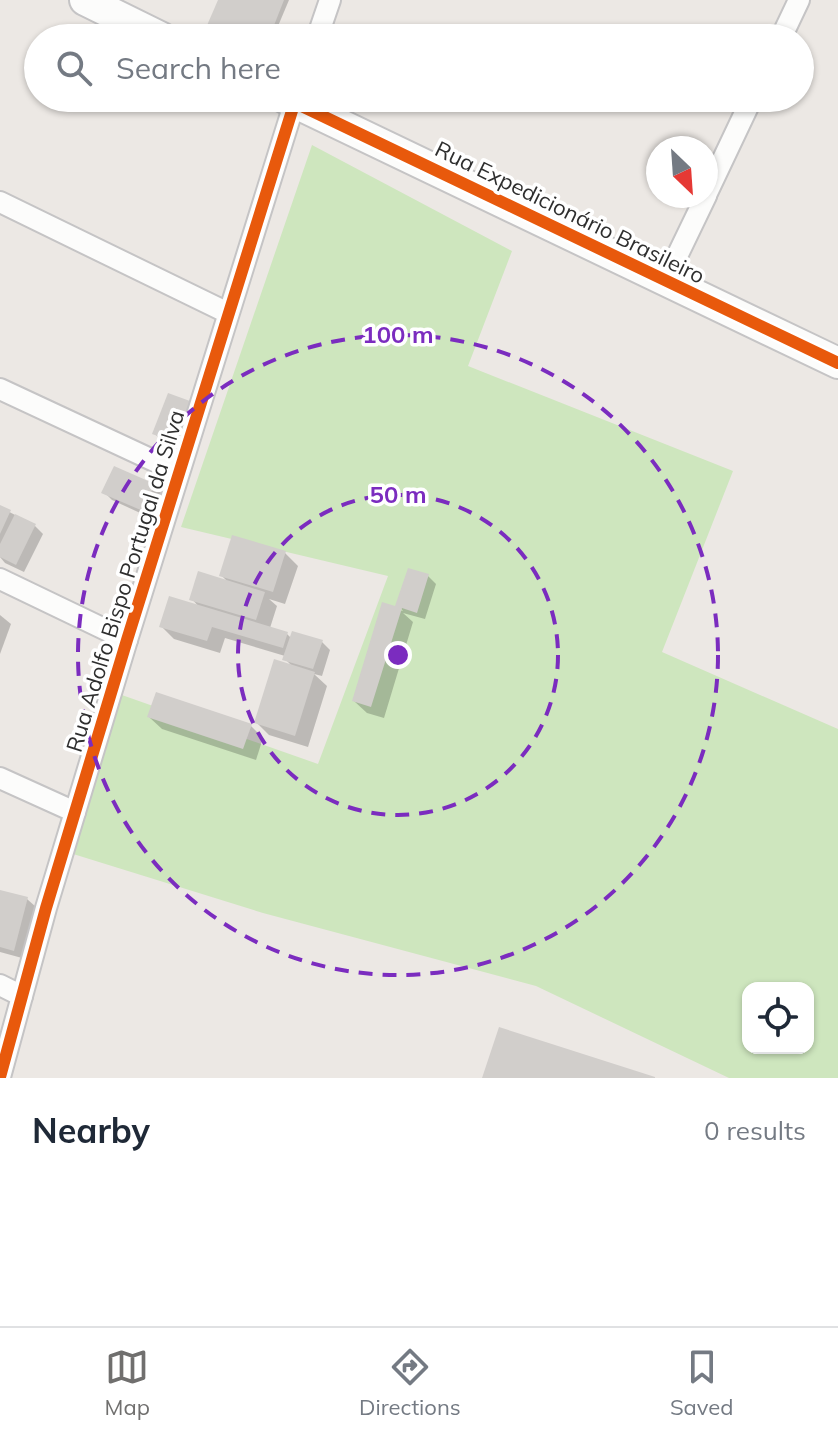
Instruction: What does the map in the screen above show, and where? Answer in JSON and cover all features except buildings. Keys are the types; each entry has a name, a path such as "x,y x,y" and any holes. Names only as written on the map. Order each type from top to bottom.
{"street":[{"path":"85,0 134,24"},
{"path":"322,24 330,0"},
{"path":"788,24 799,0"},
{"name":"Rua Adolfo Bispo Portugal da Silva","path":"0,1077 75,812 288,112"},
{"name":"Rua Expedicionário Brasileiro","path":"317,112 838,363"},
{"path":"718,170 745,112"},
{"path":"0,202 228,313"},
{"path":"666,279 700,208"},
{"path":"0,389 178,472"},
{"path":"0,579 127,640"},
{"path":"0,778 75,812"},
{"path":"0,985 22,996"}],"green space":[{"path":"312,145 512,251 468,366 733,471 662,652 838,729 838,1078 729,1078 536,986 263,913 70,853 119,694 318,764 388,576 181,527"}],"cycle path":[{"path":"0,1077 46,908 292,112"},
{"path":"314,112 838,363"}]}
